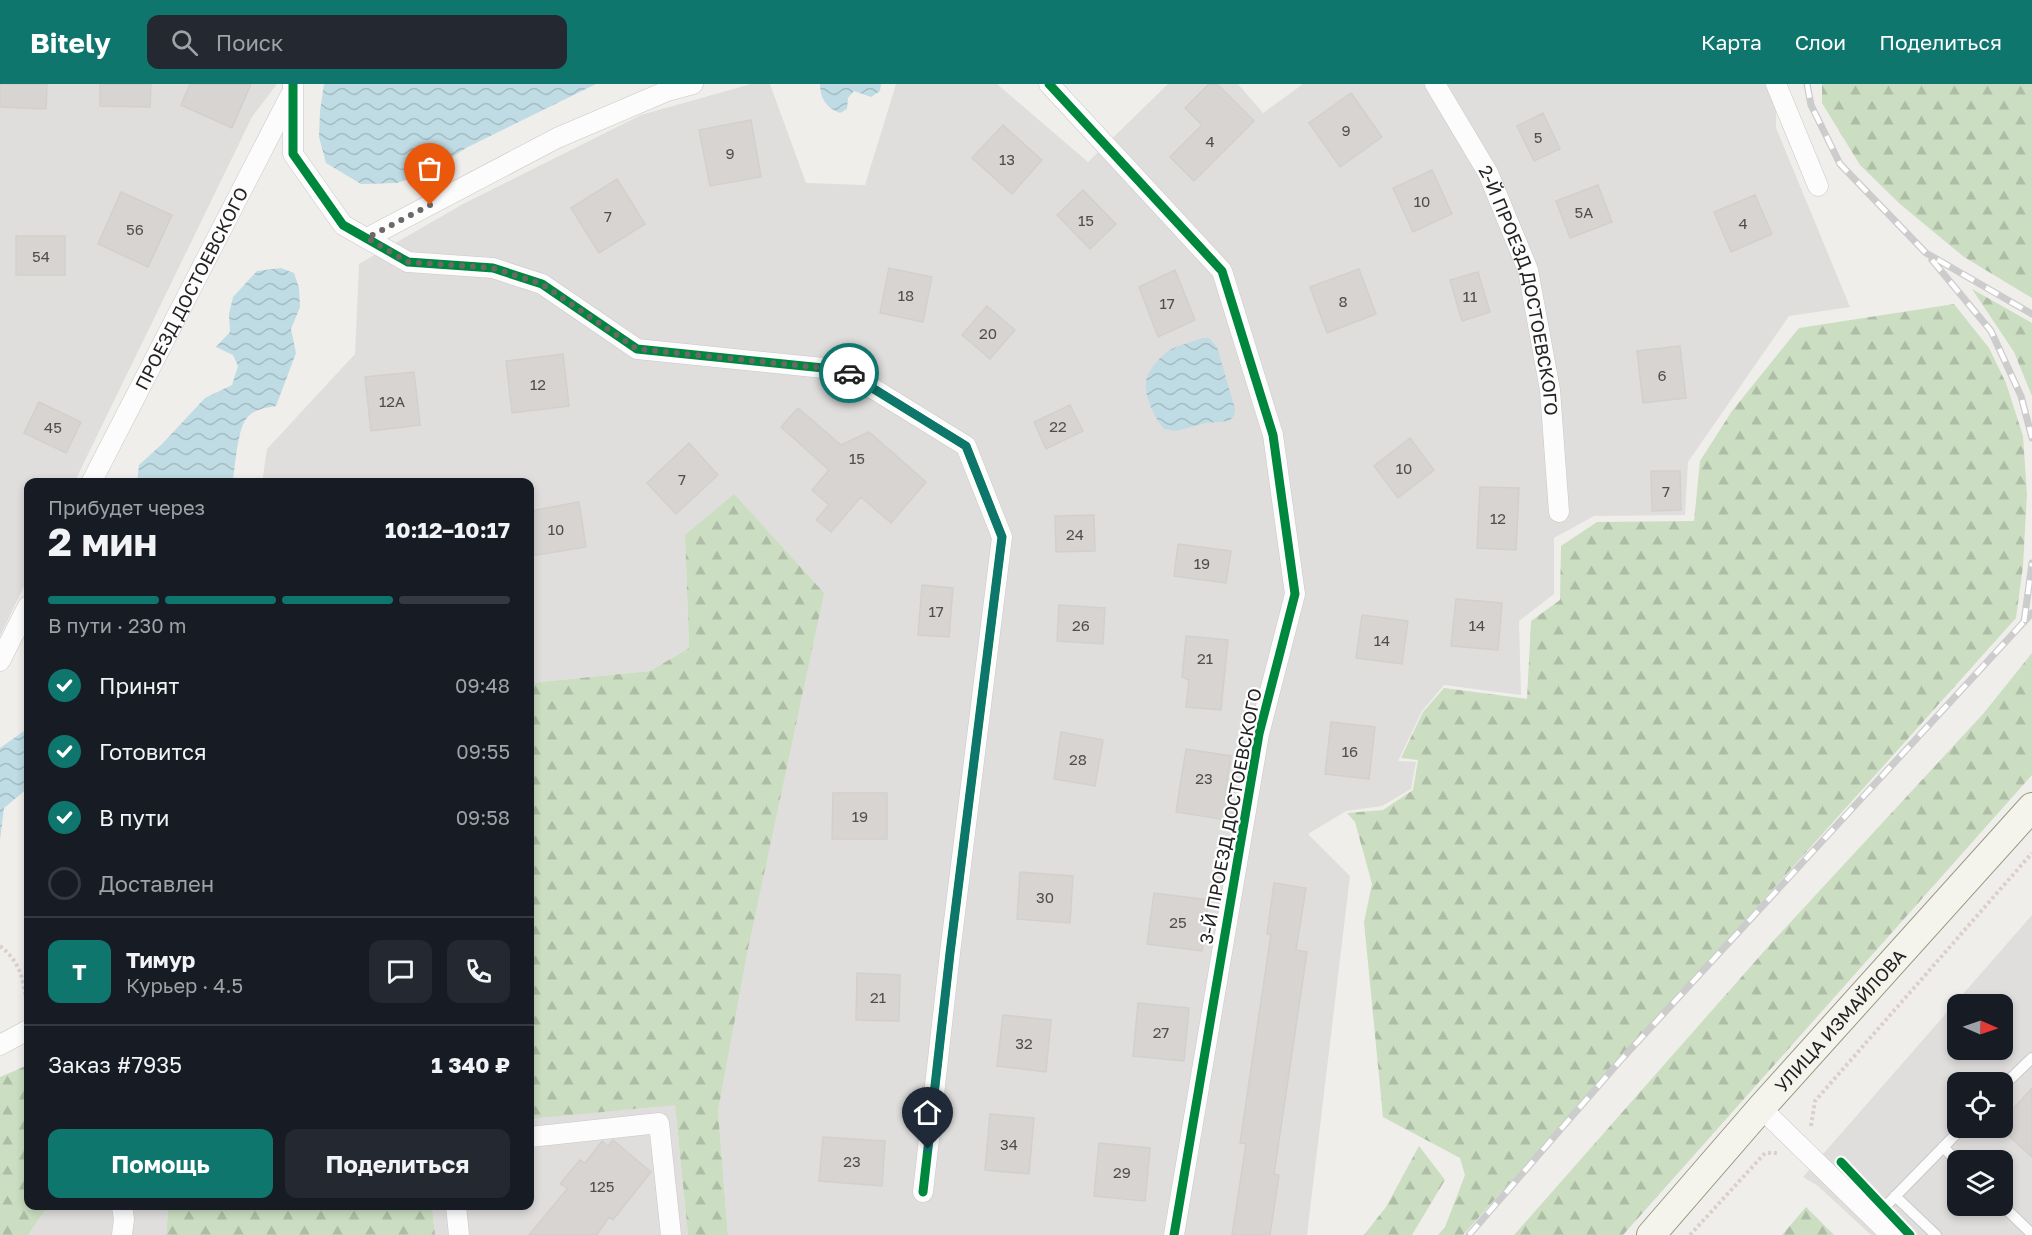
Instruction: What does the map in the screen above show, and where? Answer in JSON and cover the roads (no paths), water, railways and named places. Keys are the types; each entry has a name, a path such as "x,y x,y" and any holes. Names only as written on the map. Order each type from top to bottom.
{"main road":[{"name":"УЛИЦА ИЗМАЙЛОВА","path":"1651,1235 1761,1108 2032,807"}],"street":[{"path":"367,238 557,138 668,91 693,84"},
{"name":"3-Й ПРОЕЗД ДОСТОЕВСКОГО","path":"1049,84 1222,271 1273,435 1295,594 1258,734 1174,1235"},
{"name":"2-Й ПРОЕЗД ДОСТОЕВСКОГО","path":"1435,84 1488,173 1528,270 1550,390 1559,512"},
{"path":"1776,84 1818,186"},
{"path":"292,89 292,154 343,225 408,262 493,268 542,284 637,349 843,370 966,446 1002,537 950,953 923,1192"},
{"name":"ПРОЕЗД ДОСТОЕВСКОГО","path":"95,478 292,89"},
{"path":"0,661 24,614"},
{"path":"0,1045 24,1024"},
{"path":"1761,1108 1891,1235"},
{"path":"534,1137 660,1123 670,1235"},
{"path":"456,1210 459,1235"}],"lane":[{"path":"2013,1077 2032,1058"},
{"path":"1874,1218 1951,1138"},
{"path":"1942,1147 1947,1152"},
{"path":"1895,1196 1936,1235"},
{"path":"2013,1216 2032,1234"}],"water":[{"path":"324,84 596,84 466,148 432,171 397,183 361,184 326,163 319,137"},
{"path":"820,84 881,84 880,91 871,97 854,91 848,98 847,109 840,113 825,102"},
{"path":"281,268 294,273 299,288 300,307 291,329 296,353 276,406 252,413 243,424 233,478 138,478 139,465 205,398 232,385 238,366 233,355 216,347 230,332 229,314 233,297 257,271"},
{"path":"1202,338 1209,338 1217,347 1235,409 1234,416 1229,421 1206,423 1175,431 1164,429 1148,400 1146,382 1149,374 1157,361 1167,352"},
{"path":"24,731 24,791 4,808 0,840 0,748"}],"railway":[{"path":"1807,84 1811,105 1840,164 1926,253 2032,314"},
{"path":"1932,260 1991,331 2021,396 2032,438"},
{"path":"2024,622 2032,563"},
{"path":"1469,1235 1619,1062 2032,613"}]}
